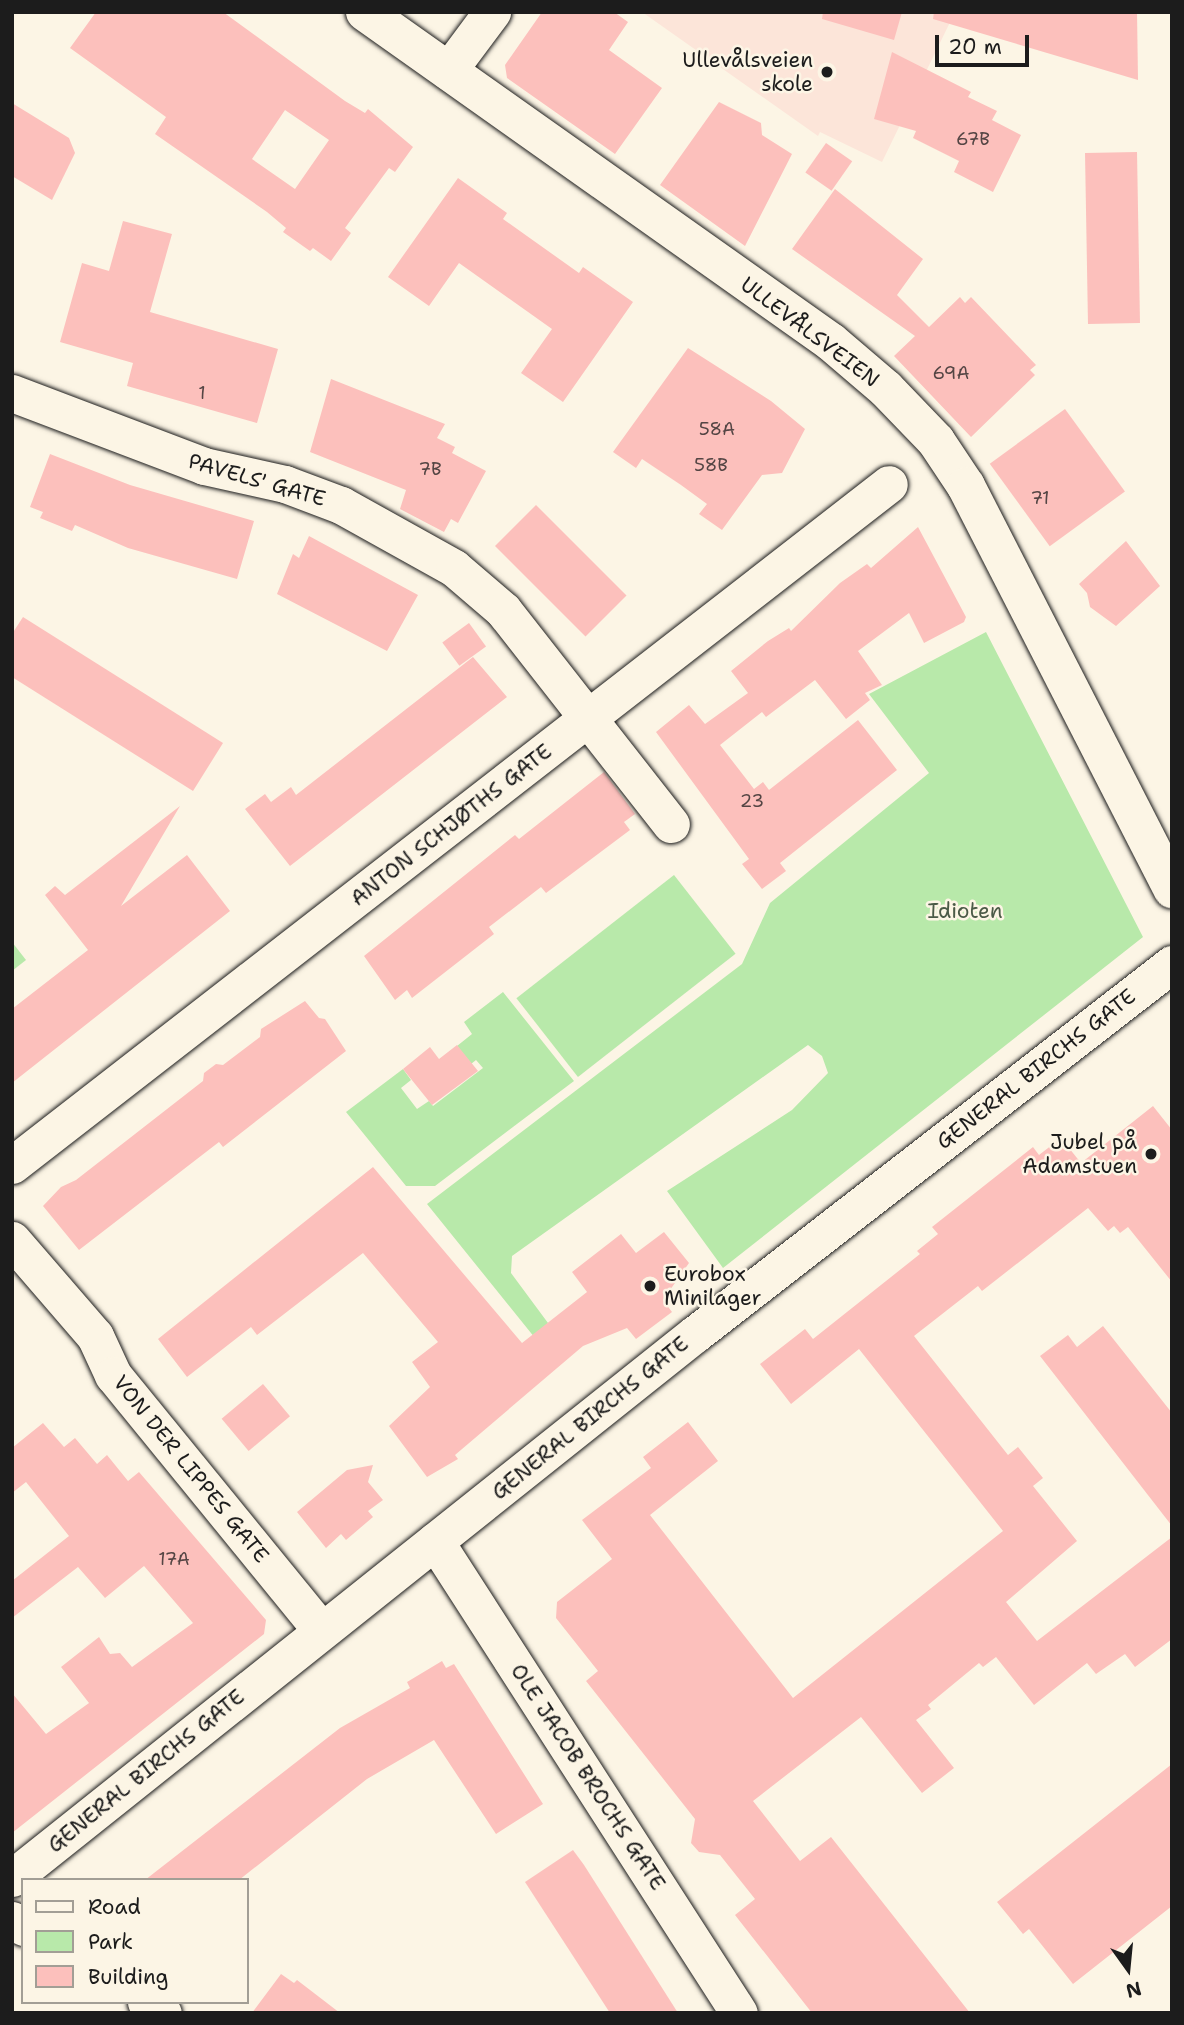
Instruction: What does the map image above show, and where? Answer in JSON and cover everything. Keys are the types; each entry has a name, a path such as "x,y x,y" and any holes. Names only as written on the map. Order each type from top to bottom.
{"street":[{"name":"ULLEVÅLSVEIEN","path":"365,12 831,342 886,389 936,441 972,497 1172,889"},
{"path":"448,71 492,12"},
{"name":"PAVELS' GATE","path":"12,393 204,466 285,484 390,529 454,569 503,610 590,716 671,824"},
{"name":"ANTON SCHJØTHS GATE","path":"12,1165 889,484"},
{"name":"GENERAL BIRCHS GATE","path":"12,1878 321,1630 1172,964"},
{"name":"VON DER LIPPES GATE","path":"12,1240 95,1336 113,1375 321,1630"},
{"name":"OLE JACOB BROCHS GATE","path":"435,1541 740,2013"}],"shaded area":[{"name":"Ullevålsveien skole","path":"642,12 955,12 882,162 820,132 818,136"}],"green space":[{"name":"Idioten","path":"986,632 1143,937 723,1268 667,1191 792,1110 828,1073 822,1056 808,1045 512,1256 511,1273 548,1323 535,1338 427,1204 742,964 770,903 929,773 869,694"},
{"path":"674,875 736,954 578,1077 516,998"},
{"path":"12,942 26,960 12,971"},
{"path":"503,992 574,1081 435,1186 406,1186 346,1112 403,1069 411,1080 401,1088 417,1109 429,1101 433,1106 483,1068 476,1060 471,1064 457,1046 472,1034 464,1022"}],"building":[{"path":"96,12 223,12 345,101 365,113 368,109 413,147 395,172 389,168 345,228 351,233 331,261 313,248 310,251 283,232 286,228 267,212 155,134 166,117 70,48","holes":["285,110 329,140 295,189 252,159"]},
{"path":"542,12 614,12 628,22 609,50 662,88 615,154 507,78 505,65"},
{"path":"823,12 902,12 894,40 822,19"},
{"path":"934,12 1137,12 1138,80 933,19"},
{"path":"892,52 971,92 968,97 997,111 992,120 1021,135 993,192 954,172 959,161 913,138 916,131 874,119"},
{"path":"719,102 761,123 762,135 792,154 745,246 660,185"},
{"path":"12,103 69,138 75,153 52,200 12,176"},
{"path":"826,143 852,161 832,191 805,172"},
{"path":"1137,152 1140,323 1088,324 1085,153"},
{"path":"458,178 507,213 503,219 579,273 583,267 633,302 563,402 521,373 552,329 459,263 429,306 388,277"},
{"path":"835,189 923,259 897,295 929,327 960,297 965,303 971,297 1036,365 1030,370 1035,375 971,437 894,356 915,336 792,249"},
{"path":"123,221 172,234 150,312 278,349 257,423 127,386 133,363 60,342 82,263 109,271"},
{"path":"688,348 771,401 805,429 782,473 762,475 722,530 699,514 707,504 681,485 642,459 636,468 613,452"},
{"path":"331,379 445,424 437,438 455,447 452,453 486,471 458,523 451,519 444,532 400,509 406,490 310,452"},
{"path":"1065,409 1125,492 1050,546 990,464"},
{"path":"50,454 130,485 254,521 237,579 128,548 75,525 72,531 40,518 43,512 30,507"},
{"path":"536,505 627,596 585,637 495,546"},
{"path":"918,527 966,617 964,622 924,643 909,613 858,651 882,685 865,693 870,700 846,719 815,680 766,717 762,712 720,745 754,789 763,782 769,790 858,720 897,770 780,863 786,871 762,889 742,864 749,859 656,732 689,705 705,724 748,693 731,671 768,641 789,628 791,631 840,583 867,564 871,568"},
{"path":"309,536 418,595 387,651 277,594 293,554 299,558"},
{"path":"1126,541 1160,586 1116,626 1090,607 1087,593 1079,584"},
{"path":"23,617 223,743 193,791 12,677 12,634"},
{"path":"469,623 486,646 459,666 442,642"},
{"path":"473,657 507,697 290,866 245,809 265,794 271,802 291,787 296,795"},
{"path":"604,772 635,814 624,822 630,830 546,893 541,887 489,927 494,934 412,998 407,990 395,1000 364,956 515,835 519,839"},
{"path":"180,806 121,906 187,855 230,911 12,1083 12,1009 88,950 45,895 55,886 65,895"},
{"path":"305,1001 319,1018 325,1019 346,1051 223,1147 219,1142 79,1250 43,1206 61,1187 76,1180 203,1081 204,1073 216,1064 223,1065 260,1037 261,1029"},
{"path":"457,1045 478,1071 432,1105 403,1069 430,1047 439,1059"},
{"path":"1153,1106 1172,1130 1172,1282 1128,1227 1120,1233 1114,1226 1108,1231 1088,1208 982,1291 978,1286 914,1336 1008,1455 1018,1447 1043,1478 1033,1486 1077,1541 1006,1602 1037,1641 1172,1537 1172,1639 1135,1667 1125,1654 1096,1674 1087,1663 1034,1705 996,1657 983,1667 979,1663 928,1705 931,1709 916,1720 954,1768 922,1793 861,1717 753,1801 800,1861 831,1837 970,2013 812,2013 735,1915 755,1899 720,1855 699,1852 691,1843 695,1819 586,1681 598,1671 556,1618 557,1602 612,1559 582,1520 651,1468 643,1457 688,1422 718,1461 650,1515 793,1698 1003,1531 859,1349 791,1404 760,1364 805,1329 813,1339 920,1254 917,1251 938,1234 932,1227 1033,1147 1039,1155 1061,1138 1081,1163"},
{"path":"373,1167 522,1343 587,1292 572,1272 621,1234 636,1253 664,1232 689,1263 663,1300 672,1312 636,1339 627,1328 583,1346 455,1455 458,1459 427,1477 389,1426 430,1387 412,1362 438,1342 363,1253 257,1335 251,1327 187,1377 158,1339"},
{"path":"1103,1326 1172,1413 1172,1526 1040,1356 1068,1335 1077,1347"},
{"path":"263,1384 290,1416 249,1451 222,1419"},
{"path":"43,1423 64,1447 75,1438 97,1464 107,1455 128,1481 139,1472 266,1620 264,1634 12,1833 12,1693 46,1734 89,1703 61,1667 99,1637 110,1654 120,1653 132,1667 193,1623 144,1566 105,1598 78,1567 12,1618 12,1581 69,1536 26,1482 12,1493 12,1448"},
{"path":"373,1465 368,1482 383,1500 368,1511 373,1517 346,1540 341,1534 326,1548 297,1512 347,1470"},
{"path":"442,1661 446,1668 454,1664 543,1804 496,1834 434,1740 367,1779 242,1878 148,1878 340,1728 410,1688 407,1682"},
{"path":"1172,1764 1172,1906 1073,1984 1029,1929 1023,1934 997,1902"},
{"path":"573,1850 678,2013 610,2013 525,1882"},
{"path":"281,1974 294,1983 297,1980 340,2013 252,2013"}],"place":[{"name":"Ullevålsveien skole","path":"827,72"},
{"name":"Jubel på Adamstuen","path":"1151,1154"},
{"name":"Eurobox Minilager","path":"650,1286"}]}
